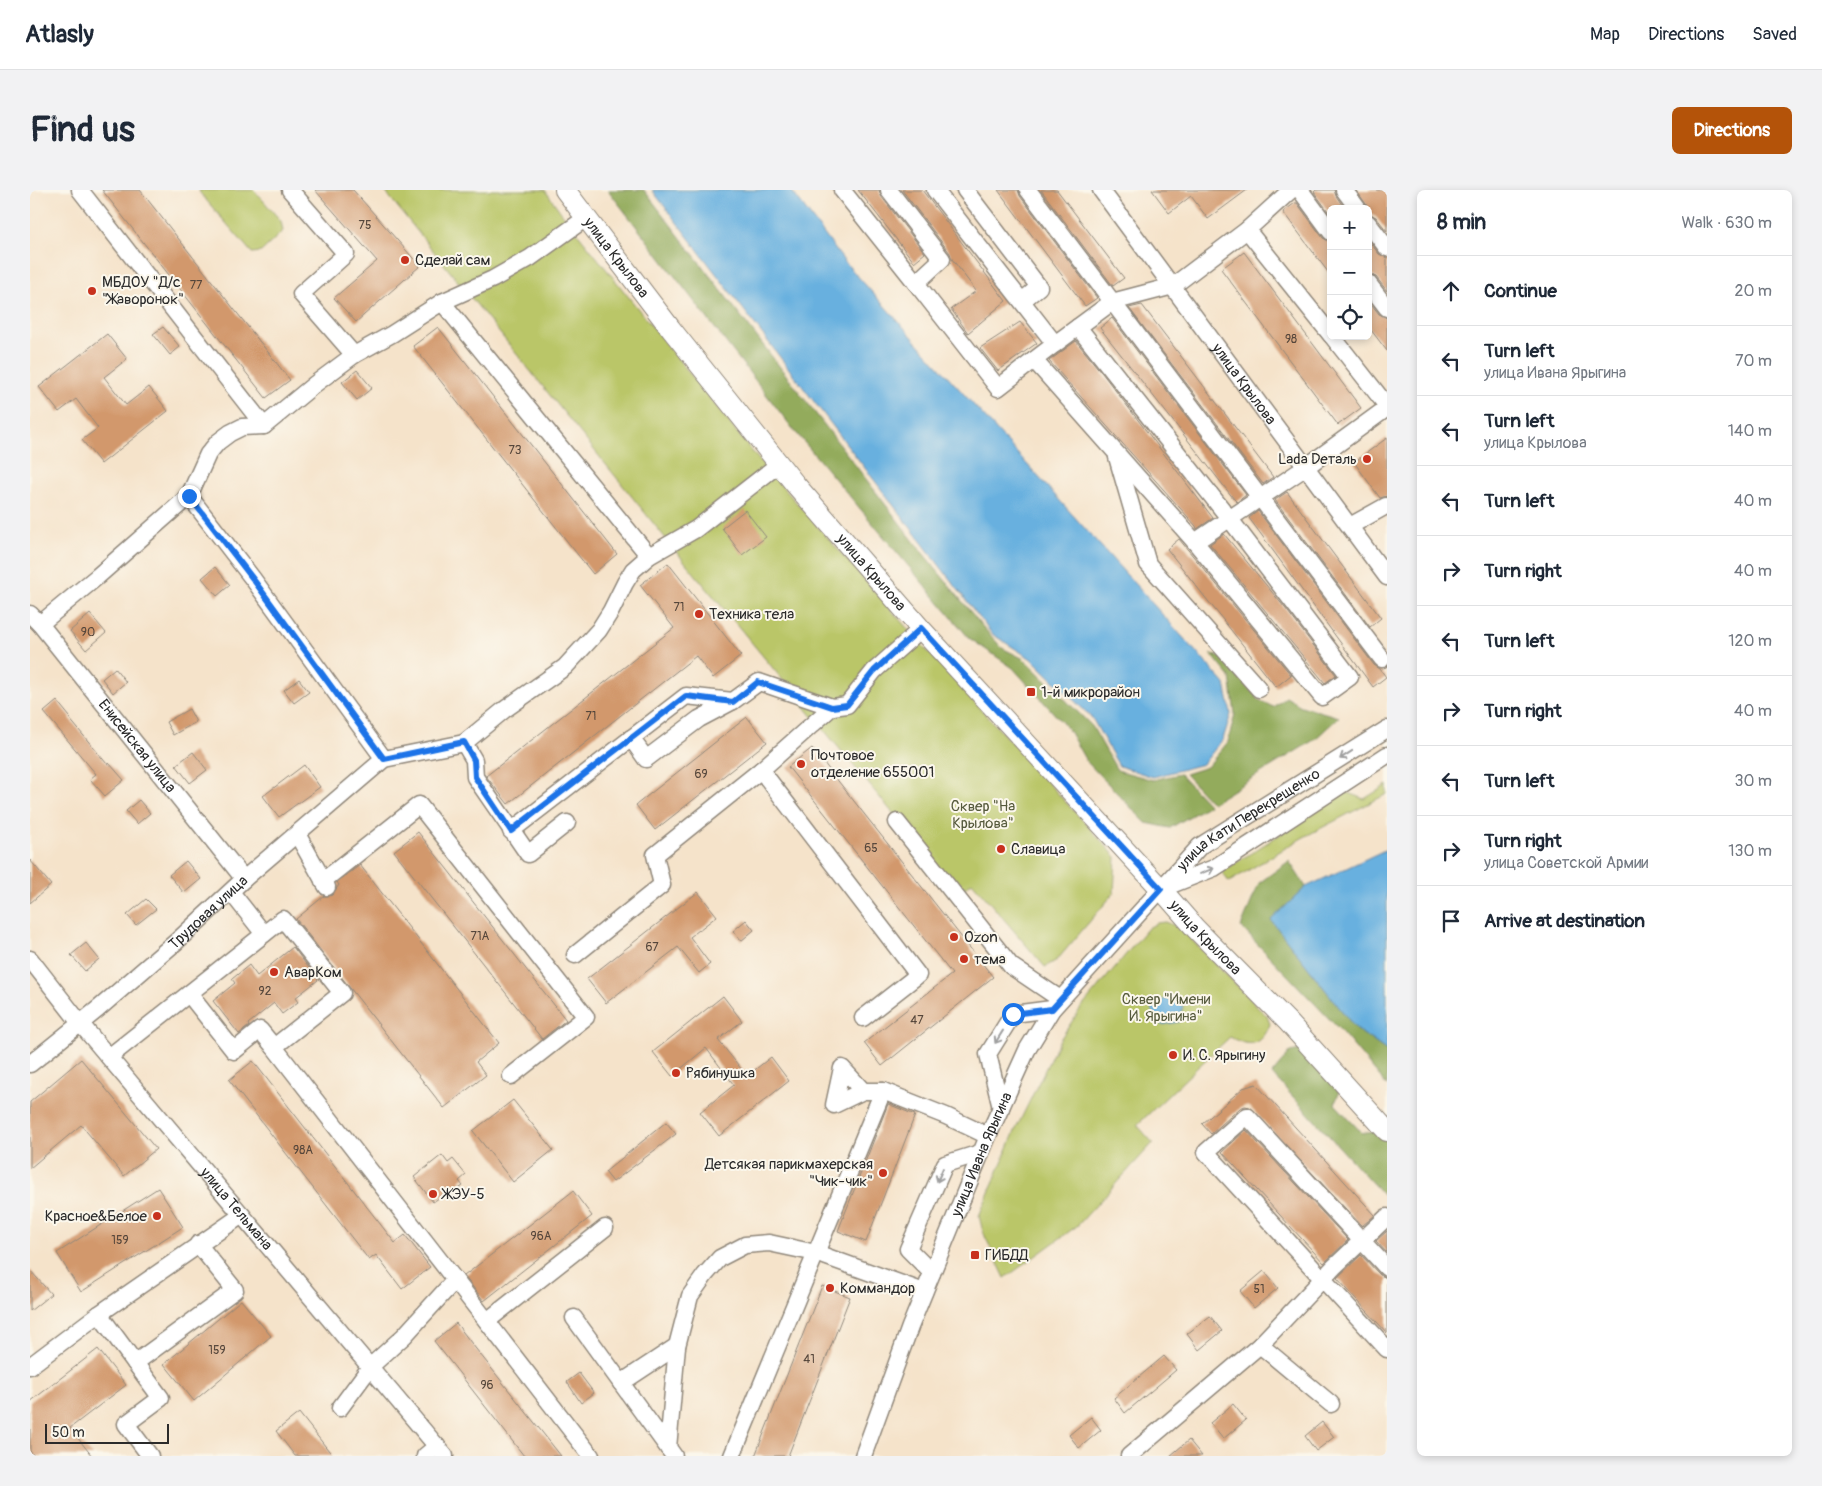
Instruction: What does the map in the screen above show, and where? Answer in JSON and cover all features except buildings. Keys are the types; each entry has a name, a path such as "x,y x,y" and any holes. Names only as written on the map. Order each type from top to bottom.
{"main road":[{"name":"улица Крылова","path":"565,190 671,329 779,464 921,628 1195,928 1288,1022 1387,1131"}],"street":[{"path":"80,190 264,426"},
{"path":"290,190 346,254 302,294 354,355"},
{"path":"842,190 998,388 1112,302 1173,286 1247,230 1291,190"},
{"path":"889,190 942,260 916,283"},
{"path":"935,190 1055,344"},
{"path":"965,190 1039,287 1022,301"},
{"path":"1028,190 1382,659"},
{"name":"улица Крылова","path":"1101,190 1387,578"},
{"path":"1300,190 1327,227"},
{"path":"1344,190 1355,205"},
{"path":"35,619 98,576 189,496 208,454 218,442 242,427 264,426 354,355 392,334 442,302 493,279 530,258 586,218"},
{"path":"1372,228 1387,248"},
{"path":"1247,230 1327,331"},
{"path":"1372,288 1387,308"},
{"path":"442,302 649,556"},
{"path":"1034,360 1195,542 1322,698 1350,677 1229,518 1078,327"},
{"path":"1195,542 1306,467 1387,407 1334,340"},
{"path":"1116,452 1148,564 1259,689"},
{"path":"189,496 259,587 384,759 464,742 504,710 545,683 565,667 599,630 633,570 649,556 696,529 779,464"},
{"path":"1350,526 1386,506"},
{"name":"Енисейская улица","path":"35,619 244,879"},
{"path":"631,738 646,759 699,719 733,702 758,682 832,707 847,705 874,671 921,628"},
{"path":"511,831 686,696 733,702"},
{"path":"575,955 662,885 655,855 761,770 832,707"},
{"name":"улица Кати Перекрещенко","path":"1161,889 1200,846 1387,729"},
{"path":"464,742 474,760 475,777 528,854 567,823"},
{"name":"улица Кати Перекрещенко","path":"1161,889 1214,868 1387,754"},
{"name":"Трудовая улица","path":"30,1064 177,941 244,879 384,759"},
{"path":"761,770 918,974 862,1018"},
{"path":"297,834 325,884 419,805 586,1017 511,1076"},
{"path":"897,822 1011,966 1056,1004"},
{"name":"улица Ивана Ярыгина","path":"863,1456 924,1292 980,1153 1027,1050 1056,1004 1161,889"},
{"path":"231,892 264,934"},
{"path":"109,1057 284,919 342,993 274,1047"},
{"name":"улица Тельмана","path":"30,959 80,1023 371,1366 436,1453"},
{"path":"189,994 234,1051 260,1030 590,1456"},
{"path":"1001,1108 988,1054 1013,1014 1056,1004"},
{"path":"863,1091 883,1091 946,1116 988,1136"},
{"path":"732,1456 883,1091"},
{"path":"1387,1268 1247,1116 1206,1152 1387,1349"},
{"path":"932,1273 908,1248 945,1164 980,1153"},
{"path":"30,1366 99,1314 242,1215"},
{"path":"1129,1456 1260,1345 1322,1279 1387,1217"},
{"path":"487,1321 605,1228"},
{"path":"671,1452 678,1346 690,1296 704,1275 720,1258 745,1245 769,1243 816,1253 924,1292"},
{"path":"135,1363 234,1290 198,1244"},
{"path":"340,1408 371,1366 404,1336 455,1280"},
{"path":"99,1314 161,1398 126,1424 150,1456"},
{"path":"574,1318 671,1452"},
{"path":"1260,1345 1331,1404"},
{"path":"621,1383 678,1346"}],"green space":[{"path":"199,190 254,190 281,221 283,231 261,252 252,253"},
{"name":"Сквер \"На Крылова\"","path":"384,190 545,190 759,460 922,645 1116,857 1114,893 1057,960 1045,967 972,882 959,893 675,550"},
{"path":"608,190 644,190 922,552 983,627 1002,648 1024,659 1092,726 1117,770 1153,780 1180,774 1209,805 1170,828 1146,823 1086,761 1068,729 1013,668 969,638 793,429"},
{"path":"1211,654 1228,659 1259,700 1273,707 1286,697 1301,706 1339,717 1314,740 1212,803 1185,774 1207,767 1228,742 1235,714 1230,677"},
{"path":"1387,785 1387,794 1302,838 1229,882 1222,872 1345,792 1364,799"},
{"path":"1289,861 1306,887 1271,920 1356,1029 1387,1051 1387,1086 1340,1030 1241,927 1259,883"},
{"name":"Сквер \"Имени И. Ярыгина\"","path":"1166,922 1180,928 1267,1016 1270,1024 1267,1031 1259,1041 1254,1043 1244,1043 1230,1037 1218,1048 1137,1125 1153,1143 1077,1226 1005,1278 983,1232 979,1216 1016,1129 1059,1041 1081,1008 1148,928 1157,923"},
{"path":"1300,1050 1339,1092 1335,1104 1362,1133 1376,1133 1387,1141 1387,1199 1272,1074 1290,1052"}],"water":[{"path":"652,190 791,190 844,261 1225,684 1231,714 1223,739 1203,764 1153,777 1119,766 1092,718 1033,660 992,634"},
{"path":"1387,849 1387,1051 1356,1029 1271,920 1306,887"},
{"path":"1166,999 1178,1002 1183,1006 1179,1022 1161,1025 1151,1009 1159,1001"}],"place":[{"name":"Сделай сам","path":"405,260"},
{"name":"МБДОУ \"Д/с \"Жаворонок\"","path":"92,291"},
{"name":"Lada Dеталь","path":"1367,459"},
{"name":"Техника тела","path":"699,614"},
{"name":"1-й микрорайон","path":"1031,692"},
{"name":"Почтовое отделение 655001","path":"801,764"},
{"name":"Славица","path":"1001,849"},
{"name":"Ozon","path":"954,937"},
{"name":"тема","path":"964,959"},
{"name":"АварКом","path":"274,972"},
{"name":"И. С. Ярыгину","path":"1173,1055"},
{"name":"Рябинушка","path":"676,1073"},
{"name":"Детсякая парикмахерская \"Чик-чик\"","path":"883,1173"},
{"name":"ЖЭУ-5","path":"433,1194"},
{"name":"Красное&Белое","path":"157,1216"},
{"name":"ГИБДД","path":"975,1255"},
{"name":"Коммандор","path":"830,1288"}],"route":[{"path":"189,496 253,579 384,759 464,742 474,760 475,777 511,831 686,696 733,702 758,682 832,707 847,705 874,671 921,628 1161,889 1052,1009 1013,1014"}]}
